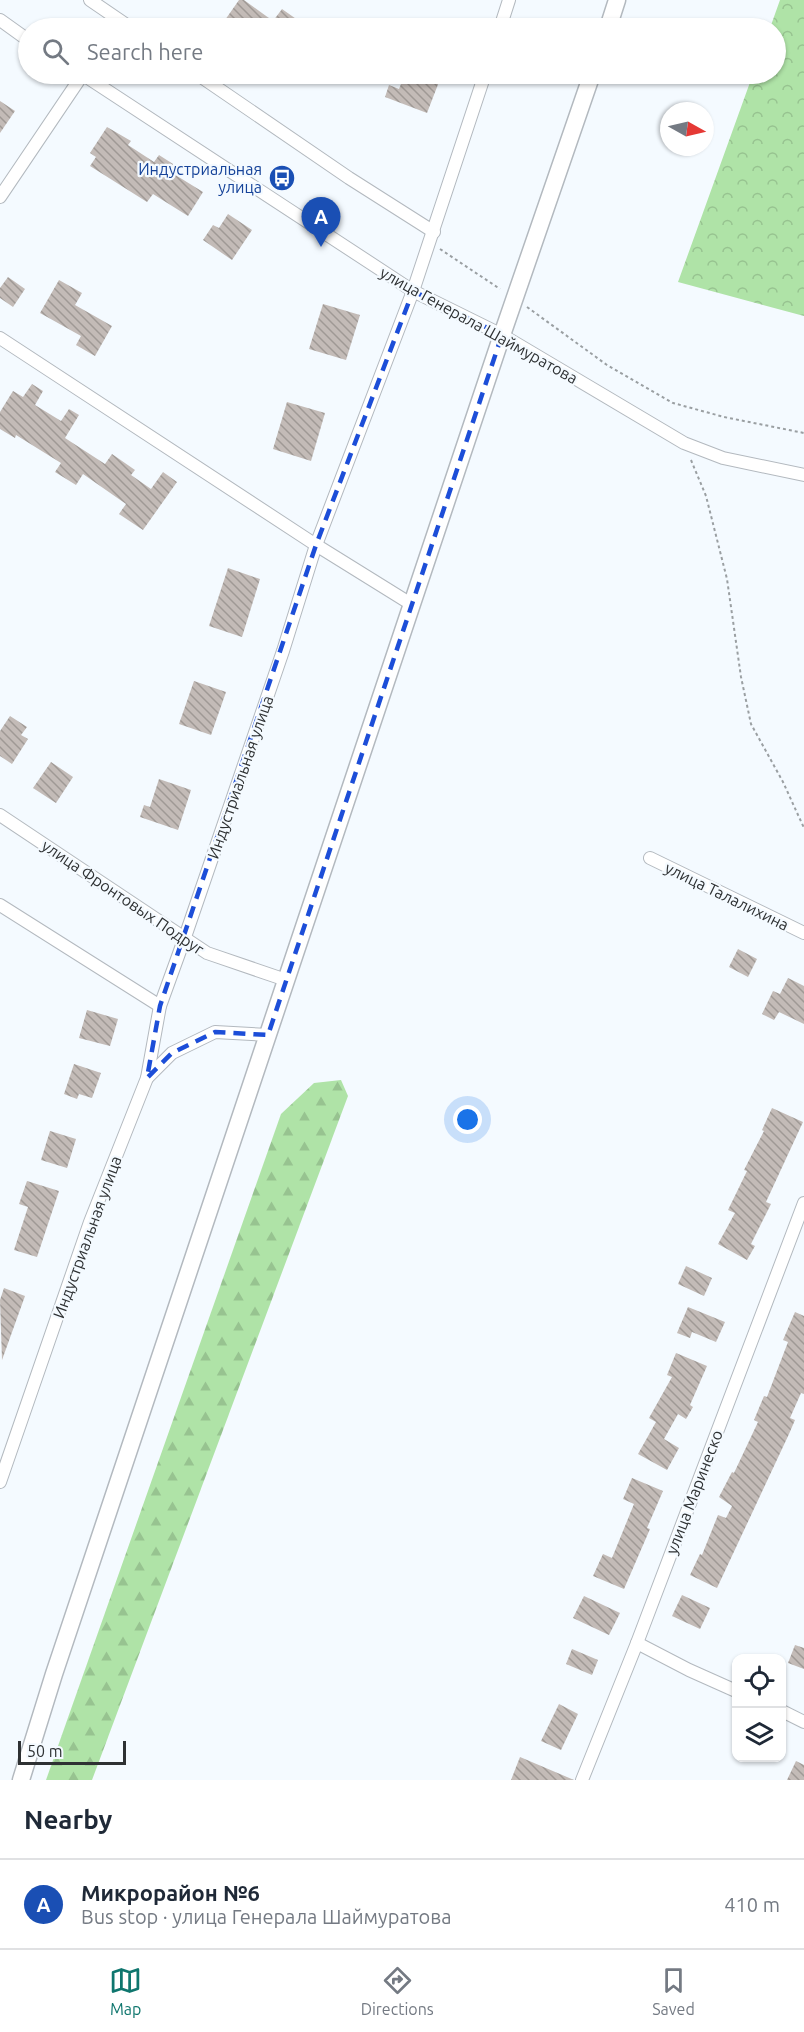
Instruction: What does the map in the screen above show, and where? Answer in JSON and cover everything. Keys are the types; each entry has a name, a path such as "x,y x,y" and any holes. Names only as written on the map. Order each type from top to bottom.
{"street":[{"path":"90,0 116,18"},
{"path":"503,18 509,0"},
{"path":"611,18 617,0"},
{"path":"0,20 18,33"},
{"name":"улица Генерала Шаймуратова","path":"0,197 76,84"},
{"name":"улица Генерала Шаймуратова","path":"98,84 413,291 502,335 684,443 723,458 804,476"},
{"path":"212,84 432,237"},
{"name":"Индустриальная улица","path":"0,1482 90,1222 147,1078 160,1006 283,651 316,544 413,291 482,84"},
{"path":"21,1780 54,1674 411,604 589,84"},
{"path":"0,338 411,604"},
{"name":"улица Фронтовых Подруг","path":"0,814 207,953 286,980"},
{"name":"улица Талалихина","path":"650,858 804,933"},
{"path":"0,904 160,1006"},
{"path":"147,1078 172,1053 214,1032 268,1035"},
{"name":"улица Маринеско","path":"582,1780 637,1643 804,1203"},
{"path":"637,1643 732,1689"},
{"path":"786,1714 804,1722"}],"path":[{"path":"432,237 607,365 673,403 724,417 804,433"},
{"path":"684,443 706,496 727,579 741,677 751,724 783,782 804,828"}],"highlighted area":[{"path":"413,291 502,335 268,1035 215,1032 172,1053 147,1078 160,1006 316,545"}],"green space":[{"path":"780,0 804,0 804,316 678,282 749,84 786,84 786,18 774,18"},
{"path":"341,1080 348,1096 92,1780 46,1780 281,1114 314,1083"}],"building":[{"path":"239,0 244,0 269,18 226,18"},
{"path":"282,9 295,18 275,18"},
{"path":"401,84 438,84 427,113 385,97 389,85 399,89"},
{"path":"0,101 15,111 0,133"},
{"path":"107,127 131,141 128,145 154,162 159,155 173,164 169,171 203,192 188,216 153,194 147,202 90,166 96,157 90,153"},
{"path":"228,214 252,230 232,260 203,240 213,225 219,228"},
{"path":"8,277 25,289 13,307 0,298 0,288"},
{"path":"59,280 82,293 75,305 112,326 95,356 76,345 81,336 40,313"},
{"path":"323,304 360,315 346,360 309,349"},
{"path":"32,384 43,391 35,405 61,421 69,409 79,415 65,438 105,464 112,454 135,470 131,475 151,489 163,472 177,482 143,530 119,514 126,504 83,474 76,485 55,472 61,463 16,435 15,438 0,429 0,412 13,391 23,397"},
{"path":"287,402 325,413 311,461 273,449"},
{"path":"228,568 260,579 242,637 209,626"},
{"path":"194,681 226,692 211,735 179,724"},
{"path":"10,716 27,727 21,735 28,739 12,764 0,756 0,731"},
{"path":"51,762 73,777 56,803 33,788"},
{"path":"159,779 191,790 178,830 140,817 144,805 150,807"},
{"path":"738,949 757,959 748,977 729,967"},
{"path":"788,978 804,986 804,1024 779,1012 774,1020 762,1014 773,991 780,994"},
{"path":"87,1010 118,1019 110,1046 79,1038"},
{"path":"74,1064 101,1073 92,1098 79,1094 77,1099 64,1094"},
{"path":"772,1108 803,1122 766,1202 771,1204 751,1244 755,1246 747,1260 718,1244 735,1213 728,1210 747,1171 744,1170 764,1131 762,1130"},
{"path":"50,1131 76,1139 67,1168 41,1160"},
{"path":"27,1181 59,1191 37,1257 14,1250 28,1207 19,1204"},
{"path":"686,1266 712,1278 704,1296 678,1284"},
{"path":"4,1288 25,1296 2,1360 0,1300"},
{"path":"688,1307 725,1322 716,1342 692,1332 690,1338 677,1333"},
{"path":"795,1312 804,1316 804,1394 801,1393 790,1418 795,1420 789,1434 717,1588 690,1575 700,1554 702,1555 718,1515 726,1518 732,1506 719,1497 732,1472 734,1473 758,1422 754,1420 764,1396 767,1397 788,1342 783,1340"},
{"path":"676,1353 707,1366 690,1405 693,1407 686,1419 678,1414 664,1439 679,1448 667,1470 638,1454 656,1422 649,1418 672,1377 667,1375"},
{"path":"632,1478 663,1491 647,1528 650,1529 624,1589 593,1576 603,1554 612,1558 634,1504 623,1499"},
{"path":"682,1595 710,1608 700,1629 672,1616"},
{"path":"584,1596 620,1613 609,1635 573,1618"},
{"path":"795,1645 804,1648 804,1669 788,1663"},
{"path":"572,1649 598,1660 592,1675 566,1664"},
{"path":"559,1704 578,1714 561,1750 541,1741"},
{"path":"520,1757 574,1780 511,1780"},
{"path":"796,1761 804,1765 804,1780 787,1780"}],"place":[{"name":"Индустриальная улица","path":"282,178"},
{"name":"Микрорайон №6","path":"321,247"}]}
